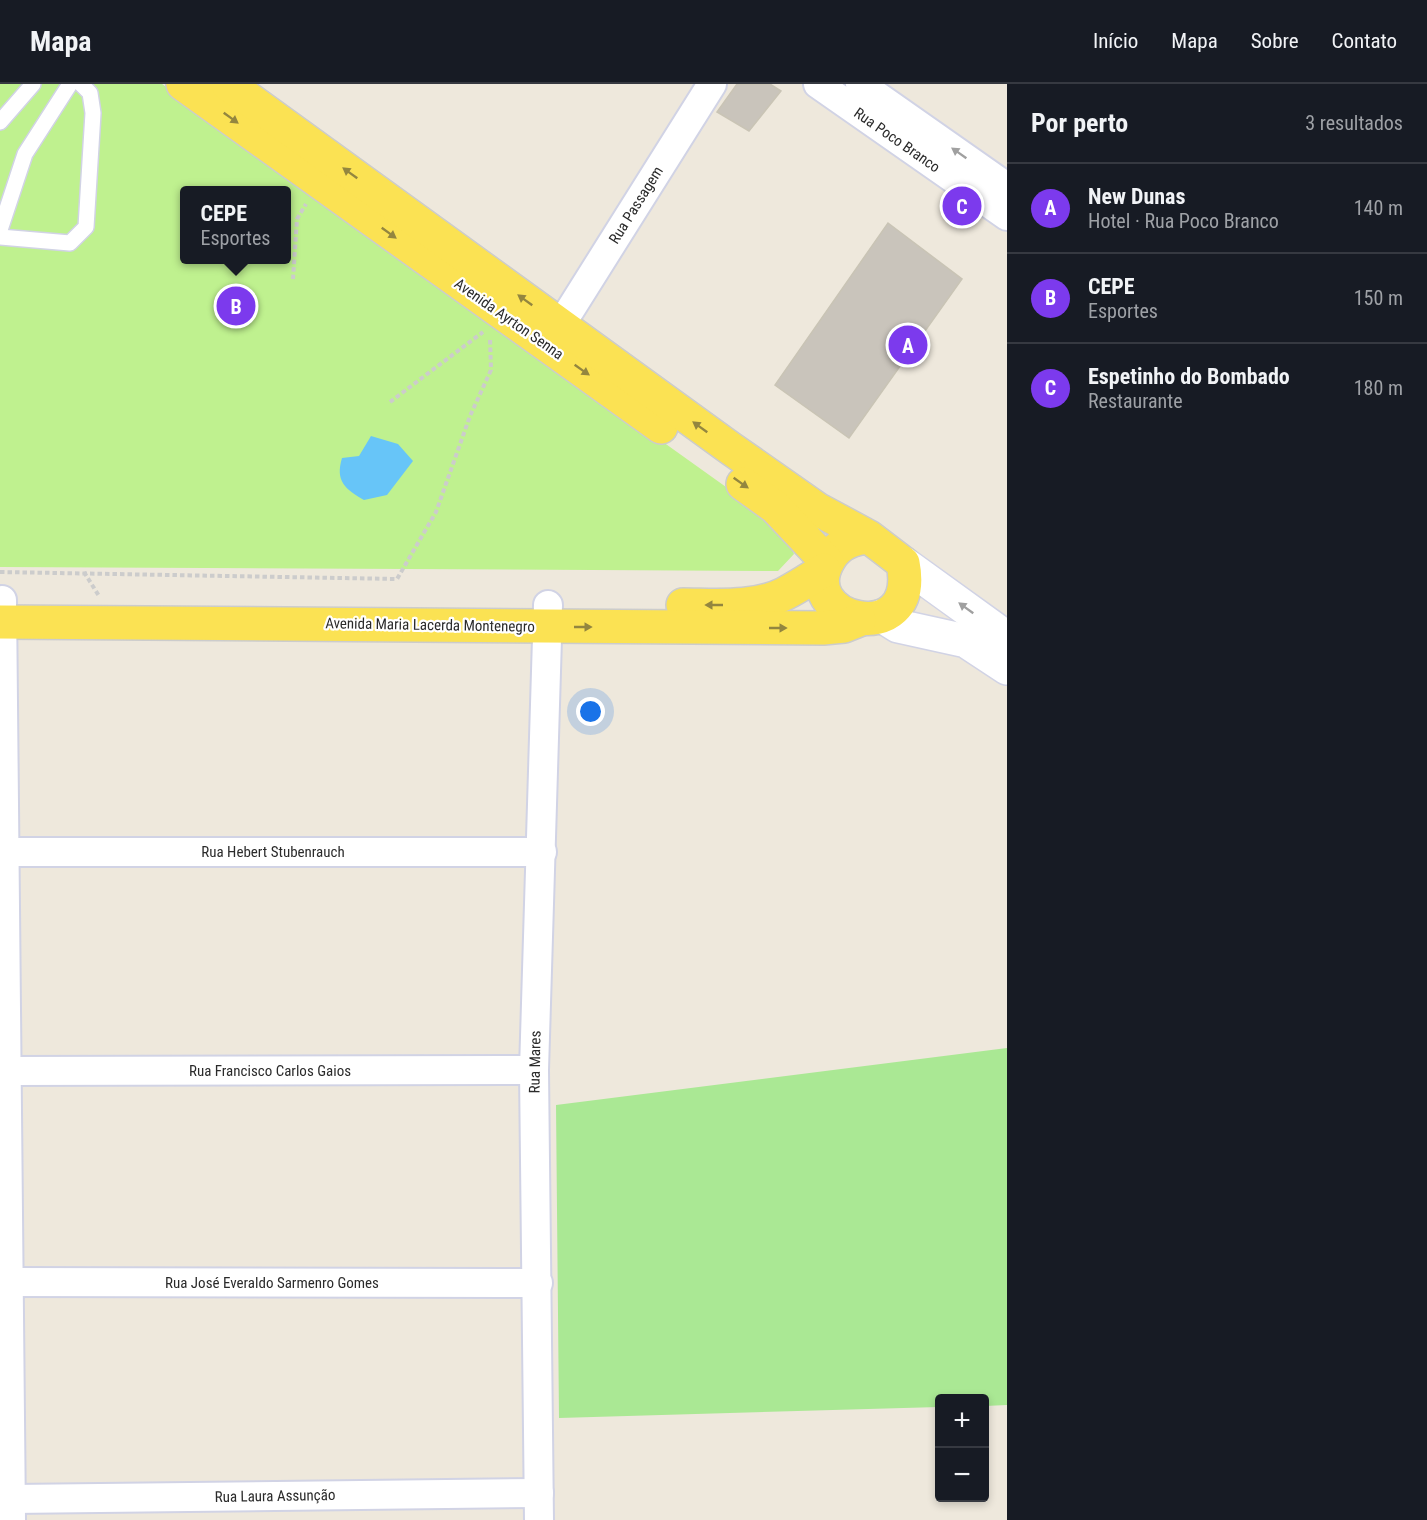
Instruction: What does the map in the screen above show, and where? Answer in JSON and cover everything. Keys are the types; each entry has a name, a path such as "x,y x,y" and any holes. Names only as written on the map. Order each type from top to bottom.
{"main road":[{"name":"Avenida Ayrton Senna","path":"183,84 522,329 775,507 806,537 826,566"},
{"name":"Avenida Ayrton Senna","path":"228,84 816,509 869,537"},
{"path":"771,598 790,583 799,570 806,555 806,537"},
{"path":"869,537 903,563 906,578 902,596 897,604 870,618 846,616 827,597 824,584 826,566 843,544 869,537"},
{"name":"Avenida Maria Lacerda Montenegro","path":"1,603 548,616 744,604 783,596 826,566"},
{"name":"Avenida Maria Lacerda Montenegro","path":"1,603 102,602 548,616 834,628 870,618"}],"street":[{"name":"Rua Passagem","path":"560,326 712,84"},
{"name":"Rua Poco Branco","path":"818,84 1007,216"},
{"name":"Rua Poco Branco","path":"860,84 1007,187"},
{"path":"903,563 1007,638"},
{"path":"1,603 11,1510"},
{"name":"Rua Mares","path":"539,1507 534,1071 548,616"},
{"path":"870,618 966,640 1007,668"},
{"name":"Rua Hebert Stubenrauch","path":"4,852 542,852"},
{"name":"Rua Francisco Carlos Gaios","path":"6,1071 534,1071"},
{"name":"Rua José Everaldo Sarmenro Gomes","path":"7,1282 538,1283"},
{"name":"Rua Laura Assunção","path":"11,1510 539,1507"}],"lane":[{"path":"0,122 33,84"},
{"path":"0,230 25,154 70,84"},
{"path":"0,237 70,243 86,227 90,200 93,114 90,93 81,84"}],"path":[{"path":"293,279 297,219 301,209 310,200"},
{"path":"1,603 84,572 397,579 436,512 470,416 491,370 491,340 487,329 390,402"},
{"path":"84,572 102,602"}],"green space":[{"path":"0,84 162,84 782,527 794,554 778,571 0,567"},
{"path":"1007,1048 1007,1405 989,1406 989,1394 935,1394 935,1407 559,1418 556,1105"}],"water":[{"path":"371,436 398,444 413,461 387,495 364,500 343,484 340,466 342,458 359,456"}],"building":[{"path":"737,84 770,84 781,91 749,131 717,112"},
{"path":"888,223 962,279 849,438 775,385"}],"place":[{"name":"Espetinho do Bombado","path":"962,206"},
{"name":"CEPE","path":"236,306"},
{"name":"New Dunas","path":"908,345"}]}
